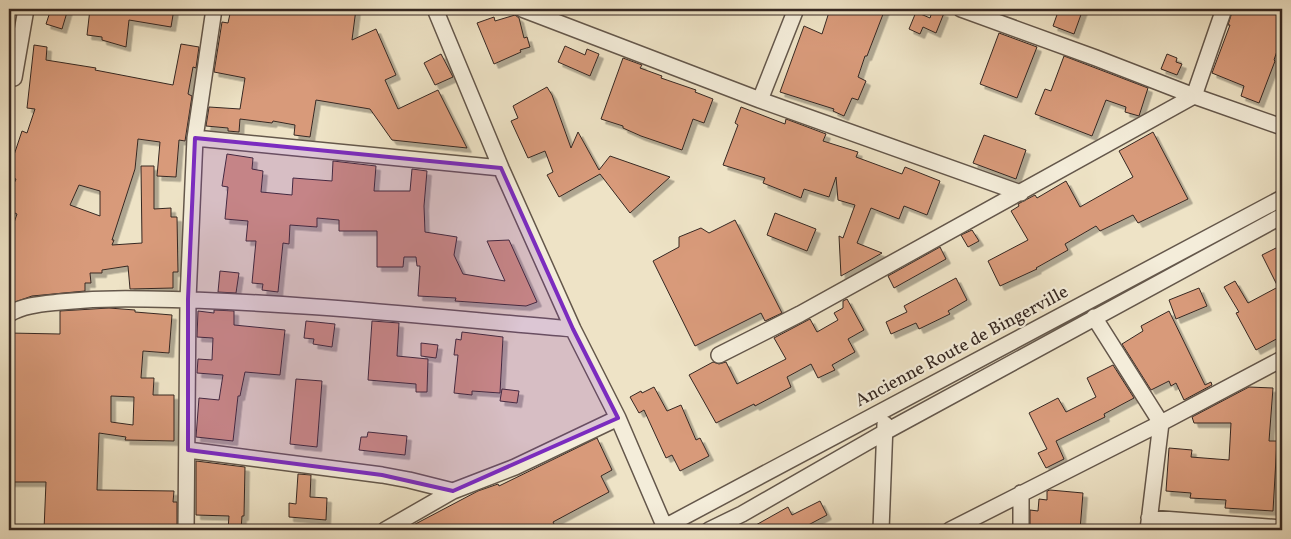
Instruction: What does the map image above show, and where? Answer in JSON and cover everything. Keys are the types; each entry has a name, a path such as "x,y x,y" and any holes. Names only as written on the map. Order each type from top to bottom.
{"street":[{"path":"14,78 26,9"},
{"path":"186,530 188,299 195,138 214,9"},
{"path":"435,9 501,168 573,329 618,418 663,529"},
{"path":"522,9 760,100 1021,193"},
{"path":"760,100 796,9"},
{"path":"961,9 1194,96 1282,126"},
{"path":"719,355 800,314 1194,96 1224,9"},
{"path":"195,138 501,168"},
{"name":"Ancienne Route de Bingerville","path":"663,529 1282,198"},
{"name":"Ancienne Route de Bingerville","path":"709,530 742,514 885,432 1282,216"},
{"path":"9,314 34,305 100,298 188,299 276,304 573,329"},
{"path":"1094,317 1161,423 1149,524 1282,523"},
{"path":"950,530 1282,359"},
{"path":"881,530 885,410"},
{"path":"385,530 453,491 515,467 618,418"},
{"path":"188,450 382,475 453,491"},
{"path":"1021,493 1021,530"}],"highlighted area":[{"path":"195,138 501,168 573,329 618,418 453,491 382,475 188,450 188,299"}],"building":[{"path":"51,9 68,9 62,29 46,24"},
{"path":"90,9 174,9 171,27 129,20 126,47 102,40 102,37 87,35"},
{"path":"231,9 314,9 338,13 339,9 356,9 352,40 376,29 396,75 385,80 398,109 438,90 467,148 392,140 370,109 316,100 310,137 294,135 295,125 273,121 272,123 240,119 239,132 228,131 228,128 206,126 209,107 240,109 245,78 214,72 222,22 228,23"},
{"path":"830,9 885,9 858,77 866,81 858,100 852,98 844,116 833,111 834,109 780,92 804,26 822,34"},
{"path":"933,9 944,13 936,33 923,27 920,34 909,29 916,12 930,18"},
{"path":"1059,9 1083,9 1074,34 1053,26"},
{"path":"1233,9 1282,9 1282,36 1259,103 1241,96 1244,86 1212,73 1230,25 1228,25"},
{"path":"515,15 519,18 524,38 527,37 530,47 520,50 521,52 494,64 477,23 494,17 495,21"},
{"path":"999,33 1037,47 1017,98 980,84"},
{"path":"181,44 199,47 196,68 193,67 188,94 192,96 185,141 179,140 176,177 157,176 160,142 138,139 135,169 112,245 142,243 141,166 154,166 154,209 171,208 171,217 177,217 178,272 173,272 173,288 130,289 128,266 102,270 102,273 90,273 91,283 85,283 85,291 32,296 9,304 9,237 17,214 9,210 9,195 16,179 9,177 9,170 22,131 27,133 35,109 27,108 34,45 47,47 46,60 96,68 95,70 173,85","holes":["79,185 100,191 100,216 70,205"]},
{"path":"565,46 585,55 587,49 599,54 590,76 558,62"},
{"path":"441,54 453,77 435,85 424,63"},
{"path":"1167,54 1177,58 1176,62 1182,64 1177,75 1161,69"},
{"path":"1064,56 1148,88 1139,116 1125,112 1126,107 1106,100 1092,136 1035,114 1045,89 1051,91"},
{"path":"623,58 642,65 640,68 662,76 661,78 696,90 695,92 713,99 704,123 693,119 682,150 641,136 623,128 623,126 601,119"},
{"path":"547,87 552,95 571,148 578,132 599,170 610,156 670,177 630,213 600,174 559,197 547,175 553,172 545,151 528,158 511,121 518,118 513,106"},
{"path":"741,107 785,124 786,119 826,134 823,141 858,152 856,157 902,174 905,167 940,181 927,215 904,206 899,219 871,208 857,243 882,253 841,276 839,236 843,238 855,205 838,200 836,177 829,197 804,189 801,198 763,183 765,178 723,165 738,125 735,123"},
{"path":"1153,132 1188,199 1138,223 1133,215 1100,231 1096,226 1065,244 1068,250 1037,269 1000,286 988,261 1028,240 1011,211 1019,206 1018,204 1035,195 1037,198 1066,181 1080,207 1133,177 1119,151"},
{"path":"984,135 1026,150 1016,179 973,163"},
{"path":"227,154 253,158 252,169 263,171 261,192 292,195 293,178 332,181 333,161 376,166 374,191 410,191 412,169 427,171 424,206 425,232 457,237 454,255 463,274 505,281 487,241 509,240 537,302 526,306 455,301 456,298 418,296 420,266 417,266 416,257 404,257 403,267 377,267 377,231 339,231 339,220 317,218 317,227 290,225 289,244 283,243 278,292 262,290 263,284 252,283 256,241 246,241 248,221 225,219 228,187 222,186"},
{"path":"775,213 816,229 807,251 767,235"},
{"path":"735,220 782,313 765,321 761,313 695,346 653,261 679,247 679,237 701,228 709,233"},
{"path":"972,230 979,241 968,247 961,235"},
{"path":"1282,245 1282,336 1256,350 1236,313 1239,312 1224,287 1235,281 1248,303 1278,287 1262,255"},
{"path":"940,247 946,259 894,288 888,276"},
{"path":"220,271 239,273 236,293 218,292"},
{"path":"956,278 967,300 948,311 950,314 919,329 916,323 891,334 886,322 907,312 904,306"},
{"path":"1199,288 1207,306 1176,319 1169,300"},
{"path":"847,299 864,330 848,339 855,352 832,365 835,370 818,378 811,364 787,377 791,387 755,406 754,404 716,423 689,375 713,362 719,364 726,362 737,384 786,359 774,338 810,319 817,332 838,320 834,313 843,308 843,301"},
{"path":"109,308 172,315 169,353 143,351 141,378 154,378 153,395 174,395 174,441 125,440 126,437 99,433 97,490 174,491 173,502 177,502 177,530 132,530 132,527 109,526 108,530 44,530 46,482 9,482 9,333 60,334 60,311","holes":["111,396 134,397 133,425 111,422"]},
{"path":"214,310 234,311 234,325 285,330 280,375 245,372 240,396 238,396 233,441 196,437 199,398 219,400 223,375 197,373 198,359 212,360 213,338 197,337 198,311 214,313"},
{"path":"1169,311 1205,385 1211,382 1212,385 1184,400 1176,383 1171,386 1169,381 1151,390 1122,344 1143,331 1141,326"},
{"path":"306,321 335,324 332,347 313,344 314,339 304,338"},
{"path":"372,321 399,323 397,356 428,359 427,392 416,392 416,384 368,380"},
{"path":"462,332 503,337 500,393 472,391 472,395 454,393 458,355 454,355 456,339 461,340"},
{"path":"421,343 438,345 436,358 421,356"},
{"path":"1113,365 1134,398 1104,414 1105,417 1056,441 1064,459 1046,468 1038,453 1047,449 1029,413 1058,398 1066,412 1096,397 1087,378"},
{"path":"296,379 322,381 317,447 290,444"},
{"path":"654,387 667,411 681,405 696,440 700,438 709,456 680,471 672,455 666,458 644,410 639,413 630,397"},
{"path":"1249,387 1273,388 1269,441 1277,441 1273,511 1225,508 1226,500 1190,498 1191,493 1166,491 1169,448 1192,450 1191,457 1229,460 1231,423 1194,423 1192,417"},
{"path":"502,389 519,391 517,403 500,401"},
{"path":"368,432 407,436 405,455 359,450 361,437 367,437"},
{"path":"597,438 612,470 601,476 609,492 553,522 557,530 404,530 478,491 498,484 499,486"},
{"path":"196,461 245,467 244,516 242,516 241,530 228,530 229,516 196,515"},
{"path":"298,474 311,475 310,497 327,498 326,520 289,517 289,503 296,504"},
{"path":"1047,491 1083,493 1080,530 1030,530 1030,510 1038,511 1039,499 1047,500"},
{"path":"820,501 827,515 799,530 747,530 788,507 792,515"}]}
